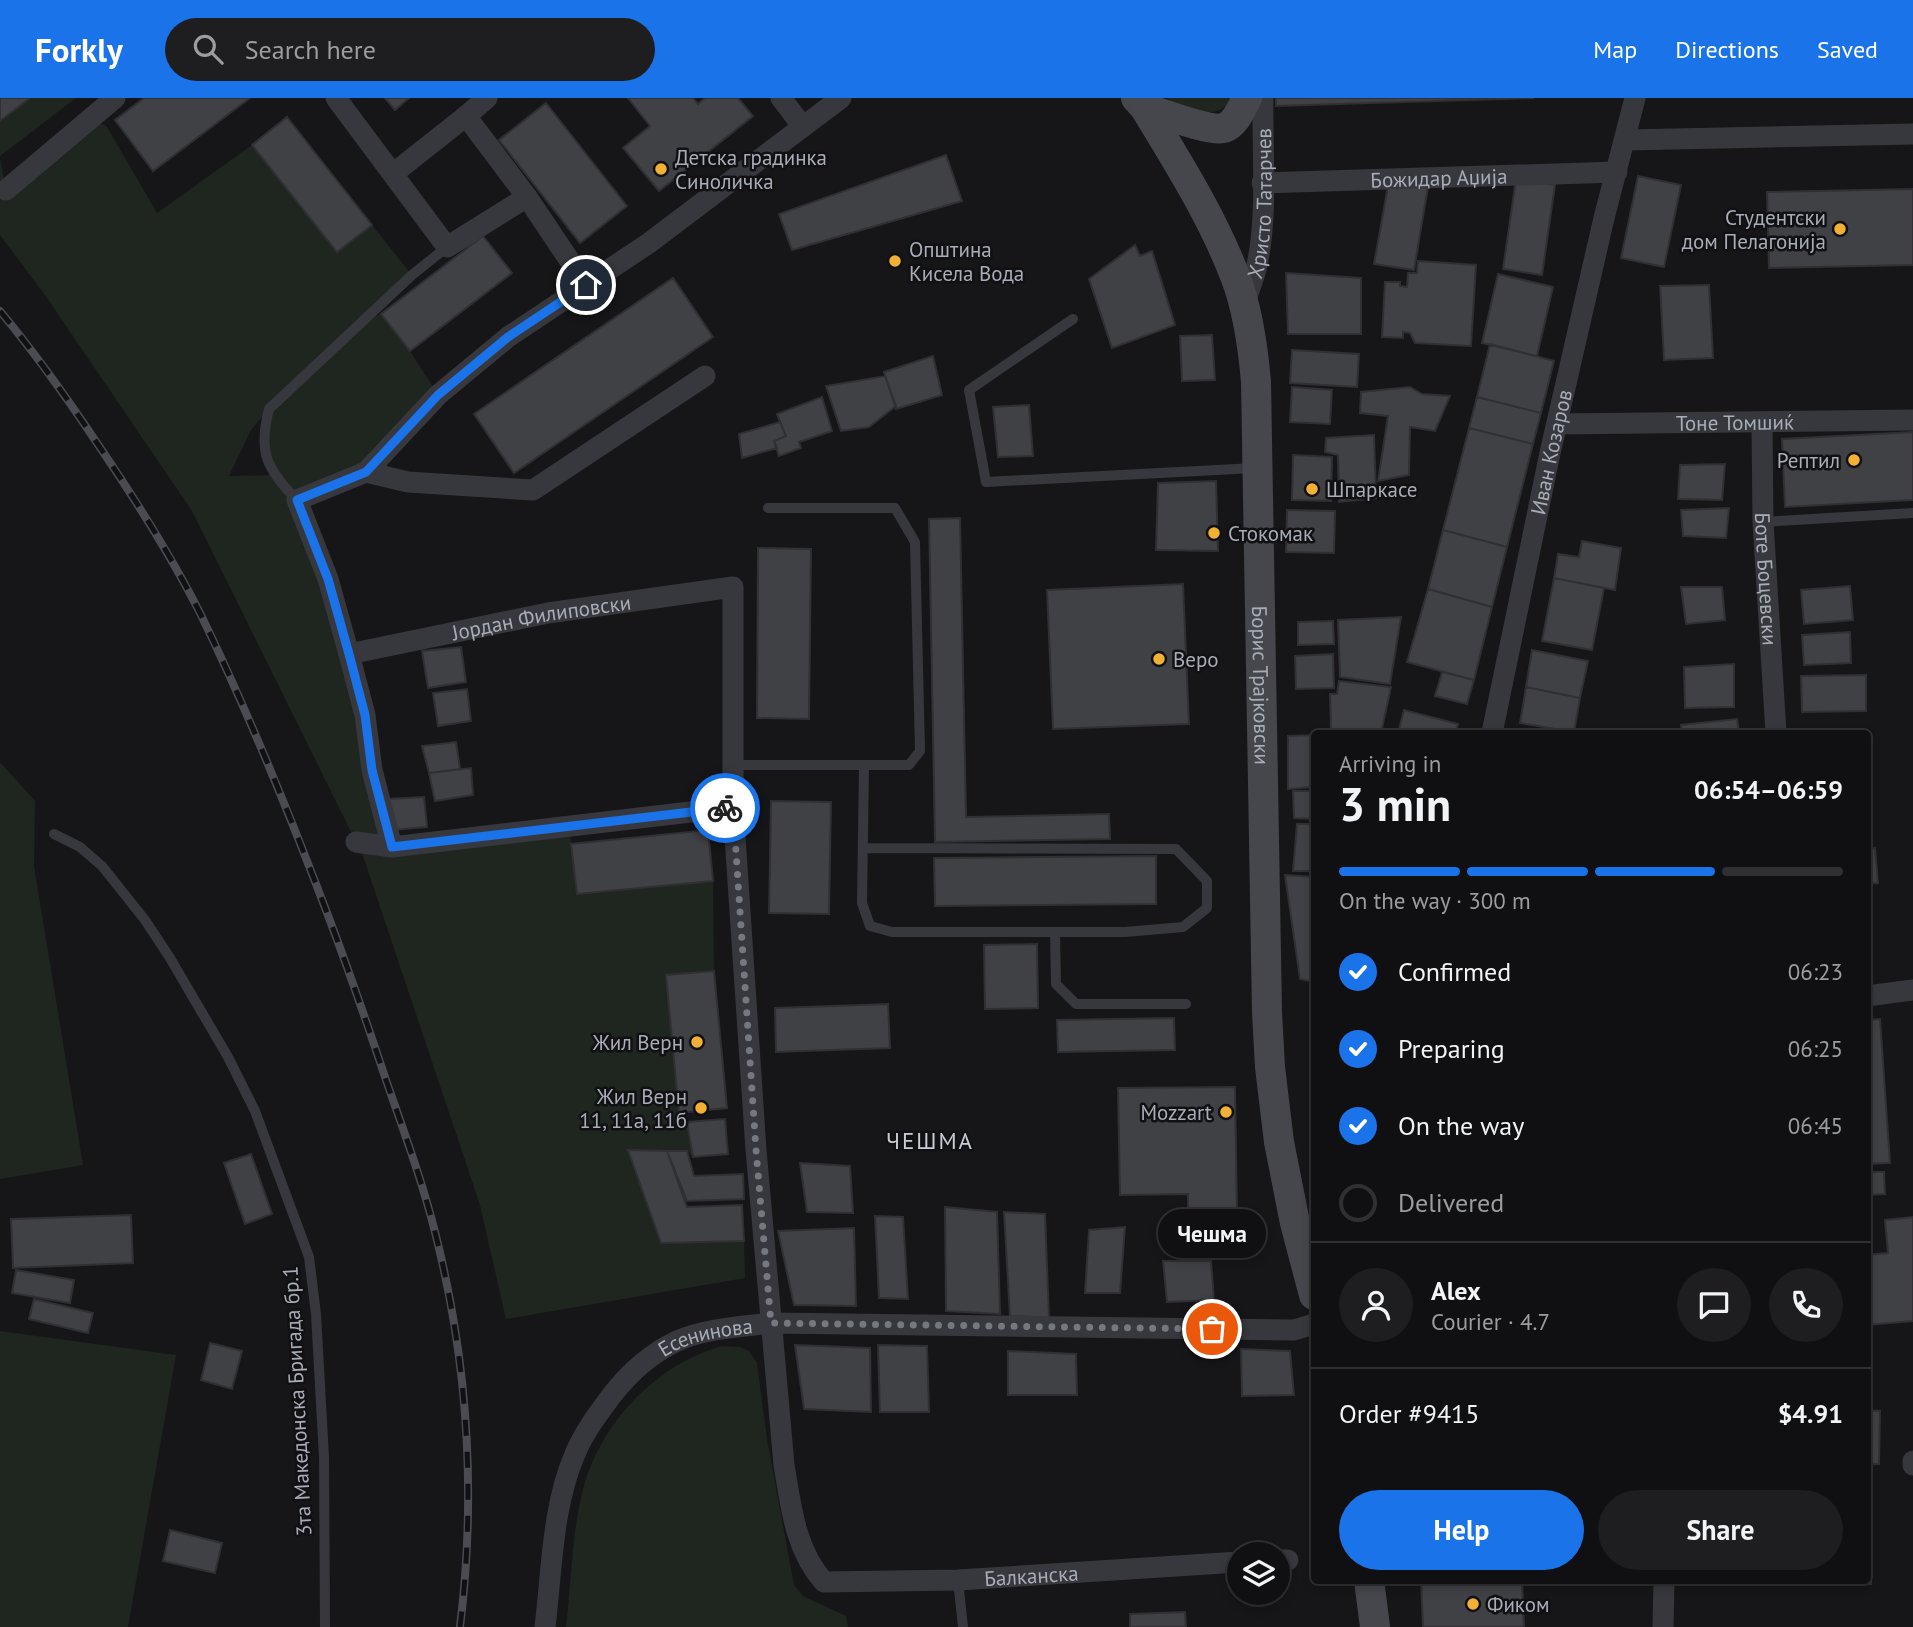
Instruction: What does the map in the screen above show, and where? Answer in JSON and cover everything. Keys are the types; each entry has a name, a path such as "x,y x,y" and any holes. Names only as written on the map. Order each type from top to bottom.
{"street":[{"path":"6,190 115,98"},
{"path":"336,98 447,247 527,197"},
{"path":"394,173 487,98"},
{"path":"781,98 803,127"},
{"path":"392,847 372,770 365,715 349,654 328,579 297,500 366,472 438,395 508,337 649,243 841,98"},
{"path":"1141,103 1214,129 1226,128 1235,120 1247,98"},
{"name":"Христо Татарчев","path":"1244,306 1257,264 1264,196 1263,98"},
{"name":"Иван Козаров","path":"1493,730 1557,424 1635,98"},
{"name":"Борис Трајковски","path":"1141,103 1205,209 1236,278 1244,306 1256,382 1268,1040 1283,1164 1308,1246 1311,1270"},
{"path":"466,116 527,197 586,285"},
{"path":"1626,140 1913,134"},
{"name":"Божидар Аџија","path":"1262,183 1617,172"},
{"path":"366,472 408,482 533,490 705,376"},
{"name":"Тоне Томшиќ","path":"1557,424 1913,420"},
{"name":"Боте Боцевски","path":"1762,423 1763,522 1776,730"},
{"name":"Јордан Филиповски","path":"349,654 548,613 733,587 732,765"},
{"path":"732,765 756,1150 771,1323"},
{"path":"356,842 392,847 733,807"},
{"path":"1871,995 1913,990"},
{"name":"Есенинова","path":"545,1627 555,1537 564,1488 580,1444 600,1411 637,1368 678,1341 715,1330 771,1323 1294,1330 1311,1325"},
{"name":"Балканска","path":"771,1323 791,1512 808,1560 824,1582 958,1580 1227,1563"},
{"path":"1370,1584 1375,1627"},
{"path":"1663,1627 1664,1584"}],"lane":[{"path":"297,500 274,475 264,451 263,432 269,409 412,275 447,247"},
{"path":"1073,319 969,390 986,482 1257,468"},
{"path":"732,765 909,765 920,751 915,542 895,508 768,508"},
{"path":"1763,522 1913,513"},
{"path":"863,848 1176,849 1207,881 1207,908 1183,927 1125,932 892,932 870,926 862,903 864,765"},
{"name":"3та Македонска Бригада бр.1","path":"54,834 80,847 102,866 145,920 170,958 228,1057 255,1111 309,1257 316,1314 324,1457 325,1627"},
{"path":"1055,932 1056,984 1076,1004 1186,1004"},
{"path":"958,1580 963,1627"}],"shaded area":[{"path":"30,98 76,98 0,156 0,121"},
{"path":"1167,98 1233,98 1227,106 1219,110 1202,113 1183,108"},
{"path":"92,117 107,127 157,213 252,145 337,252 372,225 412,275 366,319 381,314 410,351 438,395 366,472 297,500 392,847 569,826 577,894 713,881 714,971 667,975 679,1112 687,1122 693,1157 687,1151 628,1150 661,1243 744,1241 745,1278 506,1319 480,1205 363,856 192,511 47,298 0,235 0,159 6,189","holes":["268,410 268,464 273,475 229,476 251,430"]},
{"path":"0,762 35,801 34,866 83,1165 0,1179"},
{"path":"0,1331 176,1355 128,1627 0,1627"},
{"path":"722,1346 740,1347 749,1351 757,1363 767,1439 794,1585 803,1596 846,1616 848,1627 566,1627 579,1505 591,1465 603,1441 617,1420 653,1382 698,1355"}],"building":[{"path":"0,98 30,98 0,121"},
{"path":"144,98 250,98 153,171 115,120"},
{"path":"385,98 409,98 395,110"},
{"path":"628,98 693,98 698,104 705,98 738,98 753,116 659,191 623,148 650,126"},
{"path":"1276,98 1534,98 1276,106"},
{"path":"546,103 627,206 580,243 499,140"},
{"path":"287,117 372,225 337,252 252,145"},
{"path":"946,155 962,201 792,250 779,214"},
{"path":"1638,176 1681,185 1664,267 1621,258"},
{"path":"1516,179 1555,185 1542,275 1503,269"},
{"path":"1389,180 1428,187 1414,270 1374,264"},
{"name":"Студентски дом Пелагонија","path":"1913,189 1913,265 1769,268 1767,192"},
{"path":"483,236 512,273 410,351 381,314"},
{"path":"1135,245 1140,256 1152,251 1175,325 1112,348 1089,279"},
{"path":"1418,261 1476,265 1471,346 1415,343 1410,333 1403,332 1403,338 1382,337 1385,282 1400,282 1400,286 1407,287 1408,273 1417,273"},
{"path":"1286,273 1361,278 1361,334 1288,334"},
{"path":"1498,274 1553,287 1537,356 1482,343"},
{"path":"673,278 713,337 514,473 474,414"},
{"path":"1709,285 1713,358 1664,360 1660,286"},
{"path":"1212,335 1215,380 1182,381 1180,336"},
{"path":"1490,344 1554,361 1541,413 1477,397"},
{"path":"1292,350 1359,354 1357,387 1290,383"},
{"path":"933,356 942,395 896,409 884,372"},
{"path":"885,376 896,406 869,427 841,431 826,386"},
{"path":"1292,387 1332,390 1330,424 1290,422"},
{"path":"1410,387 1422,394 1450,396 1435,431 1410,427 1409,475 1378,481 1388,416 1360,413 1361,392"},
{"path":"822,397 832,431 799,442 801,448 779,456 774,441 786,436 777,414"},
{"path":"1477,397 1541,413 1533,444 1469,428"},
{"path":"1029,405 1033,456 998,457 993,407"},
{"path":"780,422 786,436 774,441 777,448 742,458 739,434"},
{"path":"1469,428 1533,444 1507,547 1443,530"},
{"path":"1913,432 1913,500 1785,507 1782,439"},
{"path":"1374,435 1376,498 1339,502 1338,455 1325,452 1326,438"},
{"path":"1293,455 1332,457 1331,501 1292,500"},
{"path":"1725,464 1722,500 1678,499 1680,465"},
{"path":"1216,481 1218,551 1156,550 1158,483"},
{"path":"1729,508 1726,538 1683,536 1681,510"},
{"path":"1287,510 1335,511 1334,553 1286,552"},
{"path":"960,518 966,817 1109,814 1110,839 935,842 929,519"},
{"path":"1443,530 1507,547 1492,607 1428,589"},
{"path":"1582,541 1621,548 1615,590 1554,578 1558,554 1579,557"},
{"path":"758,548 811,549 809,719 757,718"},
{"path":"1554,578 1604,588 1592,650 1542,641"},
{"path":"1183,584 1189,724 1053,729 1047,590"},
{"path":"1850,586 1853,620 1804,624 1801,590"},
{"path":"1681,587 1722,587 1725,620 1686,624"},
{"path":"1428,589 1492,607 1474,680 1407,662"},
{"path":"1401,617 1390,684 1340,677 1338,620"},
{"path":"1333,621 1334,644 1298,645 1298,622"},
{"path":"1850,632 1851,663 1804,665 1802,635"},
{"path":"461,647 466,682 428,688 422,651"},
{"path":"1532,650 1588,661 1580,698 1526,687"},
{"path":"1333,654 1334,688 1296,689 1295,656"},
{"path":"1734,664 1734,707 1685,708 1684,667"},
{"path":"1442,672 1474,680 1467,704 1435,696"},
{"path":"1866,675 1866,711 1802,712 1801,676"},
{"path":"1339,681 1391,687 1382,730 1331,730 1330,694 1337,694"},
{"path":"1526,687 1580,698 1574,730 1520,723"},
{"path":"467,689 471,721 438,726 433,693"},
{"path":"1404,710 1458,724 1457,730 1399,730"},
{"path":"1737,719 1739,730 1682,730 1681,725"},
{"path":"1311,735 1311,787 1288,789 1288,736"},
{"path":"456,742 460,769 429,773 422,746"},
{"path":"471,768 473,795 435,801 429,773"},
{"path":"1293,791 1311,791 1311,819 1294,818"},
{"path":"424,797 427,827 393,830 387,799"},
{"path":"771,801 831,802 829,914 769,913"},
{"path":"1297,824 1311,824 1311,871 1293,871"},
{"path":"708,830 713,881 577,894 571,844"},
{"path":"1871,848 1875,848 1878,883 1871,884"},
{"path":"1156,856 1156,904 935,906 934,858"},
{"path":"1285,875 1311,877 1311,981 1300,979"},
{"path":"1037,944 1038,1008 985,1009 984,945"},
{"name":"Жил Верн","path":"714,971 727,1108 679,1113 666,975"},
{"path":"888,1004 890,1048 776,1052 775,1008"},
{"path":"1174,1018 1175,1050 1058,1052 1057,1020"},
{"path":"1880,1019 1890,1163 1871,1164 1871,1020"},
{"path":"1235,1087 1237,1216 1188,1217 1188,1194 1120,1195 1118,1088"},
{"path":"725,1119 728,1154 693,1157 687,1122"},
{"path":"628,1150 667,1151 687,1207 742,1205 744,1241 661,1243"},
{"path":"667,1151 687,1151 694,1176 743,1174 744,1199 687,1201"},
{"path":"251,1154 272,1214 245,1224 224,1163"},
{"path":"800,1163 850,1166 853,1213 807,1212"},
{"path":"1871,1172 1884,1172 1885,1194 1871,1195"},
{"path":"945,1207 997,1212 1000,1314 946,1311"},
{"path":"1004,1212 1045,1214 1049,1318 1010,1316"},
{"path":"131,1215 133,1263 13,1268 11,1219"},
{"path":"875,1216 903,1217 908,1299 879,1298"},
{"path":"1913,1217 1913,1321 1871,1325 1871,1255 1888,1253 1885,1220"},
{"path":"1125,1227 1120,1293 1085,1293 1089,1230"},
{"path":"854,1228 856,1306 794,1305 778,1231"},
{"path":"1163,1261 1211,1261 1214,1300 1167,1302"},
{"path":"16,1270 74,1280 70,1303 12,1293"},
{"path":"34,1299 93,1313 88,1333 29,1319"},
{"path":"210,1343 242,1351 232,1389 201,1380"},
{"path":"795,1345 870,1348 871,1412 804,1409"},
{"path":"878,1345 927,1346 929,1412 880,1412"},
{"path":"1241,1349 1290,1351 1294,1395 1242,1396"},
{"path":"1008,1351 1076,1354 1077,1395 1008,1395"},
{"path":"1871,1410 1880,1411 1879,1464 1871,1464"},
{"path":"170,1530 222,1543 215,1573 163,1561"},
{"name":"Фиком","path":"1421,1584 1522,1584 1524,1627 1423,1627"},
{"path":"1185,1612 1186,1627 1130,1627 1130,1614"}],"railway":[{"path":"0,311 74,409 111,464 189,593 219,652 268,765 358,999 425,1197 447,1284 456,1333 468,1480 465,1578 460,1627"}],"way so far":[{"path":"725,808 733,807 756,1150 771,1323 1212,1329"}],"place":[{"name":"Детска градинка Синоличка","path":"661,169"},
{"name":"Студентски дом Пелагонија","path":"1840,229"},
{"name":"Општина Кисела Вода","path":"895,261"},
{"name":"Рептил","path":"1854,460"},
{"name":"Шпаркасе","path":"1312,489"},
{"name":"Стокомак","path":"1214,533"},
{"name":"Веро","path":"1159,659"},
{"name":"Жил Верн","path":"697,1042"},
{"name":"Жил Верн 11, 11а, 11б","path":"701,1108"},
{"name":"Mozzart","path":"1226,1112"},
{"name":"Чешма","path":"1212,1329"},
{"name":"Фиком","path":"1473,1604"}],"district":[{"name":"ЧЕШМА","path":"930,1140"}],"route":[{"path":"586,285 508,337 438,395 366,472 297,500 328,579 349,654 365,715 372,770 392,847 725,808"}]}
